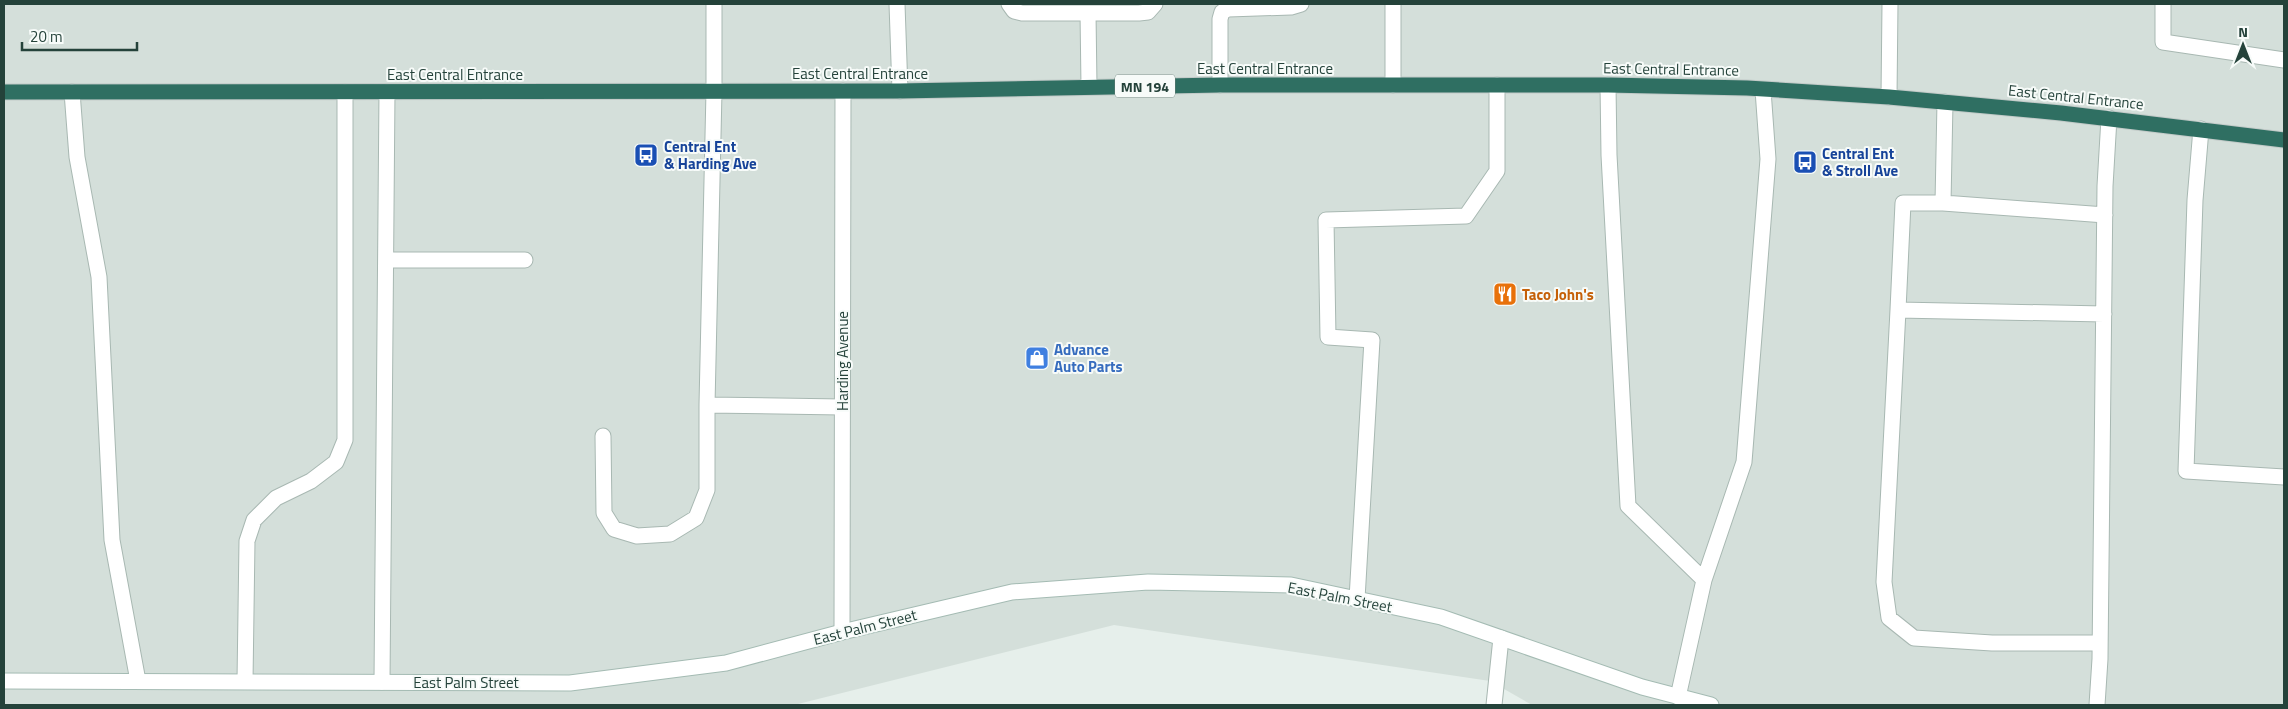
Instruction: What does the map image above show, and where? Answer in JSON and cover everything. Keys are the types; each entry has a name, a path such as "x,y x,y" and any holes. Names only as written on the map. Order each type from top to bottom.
{"highway":[{"name":"East Central Entrance","path":"4,92 900,91 1089,86 1608,84 1889,97 2201,128 2284,140"}],"street":[{"path":"603,436 604,512 614,529 637,536 670,534 696,518 707,490 714,4"},
{"path":"897,4 900,91"},
{"path":"1009,4 1014,11 1022,13 1139,13 1148,12 1155,4"},
{"path":"1220,85 1220,20 1222,12 1228,9 1291,7 1301,4"},
{"path":"1393,4 1393,84"},
{"path":"1889,97 1890,4"},
{"path":"2163,4 2163,42 2284,60"},
{"path":"1088,13 1089,86"},
{"path":"1608,84 1609,155 1628,506 1704,580"},
{"path":"1357,599 1372,340 1328,337 1326,220 1466,216 1498,171 1498,85"},
{"path":"1678,697 1704,580 1744,462 1768,158 1763,90"},
{"name":"Harding Avenue","path":"842,632 844,91"},
{"path":"72,92 77,157 99,276 112,540 138,681"},
{"path":"245,681 247,541 254,520 276,498 311,481 336,462 345,440 344,92"},
{"path":"382,682 388,92"},
{"path":"1942,203 1945,102"},
{"path":"2097,705 2100,643 2105,215 2109,118"},
{"path":"2201,128 2195,200 2186,471 2284,477"},
{"path":"2100,643 1992,643 1914,638 1889,618 1884,582 1903,202 1942,203 2105,215"},
{"path":"387,260 526,260"},
{"path":"1898,310 2104,314"},
{"path":"707,405 842,407"},
{"name":"East Palm Street","path":"4,680 570,683 726,663 842,632 1012,592 1148,582 1291,585 1440,617 1642,687 1711,705"},
{"path":"1494,705 1501,638"}],"shaded area":[{"path":"4,4 2284,4 2284,705 1532,705 1490,681 1114,625 794,705 4,705"}],"place":[{"name":"Central Ent & Harding Ave","path":"646,155"},
{"name":"Central Ent & Stroll Ave","path":"1805,162"},
{"name":"Taco John's","path":"1505,294"},
{"name":"Advance Auto Parts","path":"1037,358"}]}
